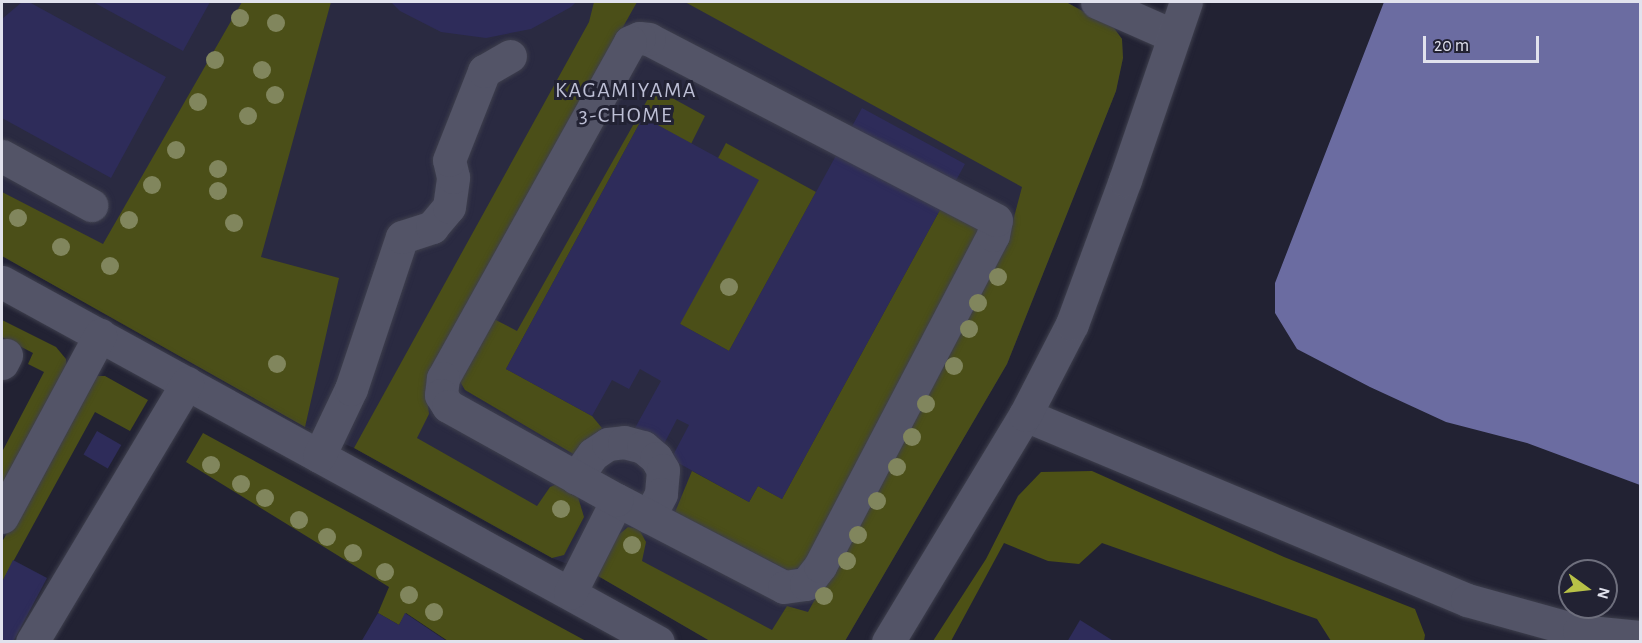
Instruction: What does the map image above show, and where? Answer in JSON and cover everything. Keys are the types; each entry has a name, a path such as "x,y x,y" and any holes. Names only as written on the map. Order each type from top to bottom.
{"street":[{"path":"1097,2 1174,36"},
{"path":"888,642 1025,415 1072,324 1125,180 1186,2"},
{"path":"639,38 649,39 996,220 993,235 825,556 806,584 784,587 576,478 448,406 441,395 442,378 630,42 639,38"},
{"path":"319,456 351,389 402,237 432,227 449,207 453,177 449,160 484,71 510,56"},
{"path":"2,156 91,205"},
{"path":"2,282 658,642"},
{"path":"2,516 100,335"},
{"path":"32,642 187,383"},
{"path":"1025,415 1467,600 1579,631 1641,637"},
{"path":"576,478 593,454 608,444 624,442 643,447 656,458 663,470 661,494 649,517"},
{"path":"570,593 617,500"}],"shaded area":[{"path":"2,2 1066,2 1114,28 1122,39 1123,58 1116,91 1007,364 845,641 710,641 598,576 552,558 354,448 305,427 2,256"}],"green space":[{"path":"242,2 331,2 261,257 339,278 305,427 2,256 2,192 103,244"},
{"path":"594,2 637,2 433,366 427,396 429,414 417,438 537,506 550,487 560,483 575,487 584,517 564,555 552,558 354,448 589,22"},
{"path":"685,2 1066,2 1114,28 1122,39 1123,58 1116,91 1007,364 845,641 710,641 598,576 616,537 628,527 639,529 646,542 642,561 772,630 787,606 808,612 1006,247 1022,187"},
{"path":"654,88 705,116 691,144 643,117 506,369 592,416 602,428 575,455 465,390 459,380 492,318 517,331"},
{"path":"726,143 816,192 729,351 680,324 718,158"},
{"path":"941,208 982,230 809,564 789,571 675,512 692,471 749,502 758,486 782,499"},
{"path":"2,320 56,347 66,359 67,370 2,493 2,452 44,372 28,364 33,353 2,337"},
{"path":"94,376 105,376 148,400 130,431 95,412 2,582 2,542"},
{"path":"203,433 586,641 448,641 406,613 399,625 378,613 389,587 186,462"},
{"path":"1092,471 1284,557 1415,609 1425,635 1424,641 1331,641 1317,619 1102,543 1079,564 1048,561 1004,543 951,641 933,641 986,559 1018,496 1041,472"}],"water":[{"path":"1384,2 1640,2 1640,485 1527,443 1446,422 1370,387 1297,349 1275,313 1275,283"}],"building":[{"path":"22,2 29,2 166,77 111,178 2,118 2,19"},
{"path":"93,2 210,2 183,51"},
{"path":"391,2 576,2 531,29 486,38 441,32 400,11"},
{"path":"862,108 965,164 782,499 758,486 749,502 671,459 689,425 677,419 664,444 635,428 661,381 640,369 629,389 612,380 592,416 506,369 643,117 759,180 680,324 729,351"},
{"path":"97,431 121,445 108,468 84,454"},
{"path":"13,560 47,578 13,642 2,642 2,582"},
{"path":"378,613 399,625 405,613 448,642 361,642"},
{"path":"1080,620 1115,642 1067,642"}],"district":[{"name":"KAGAMIYAMA 3-CHOME","path":"626,102"}]}
